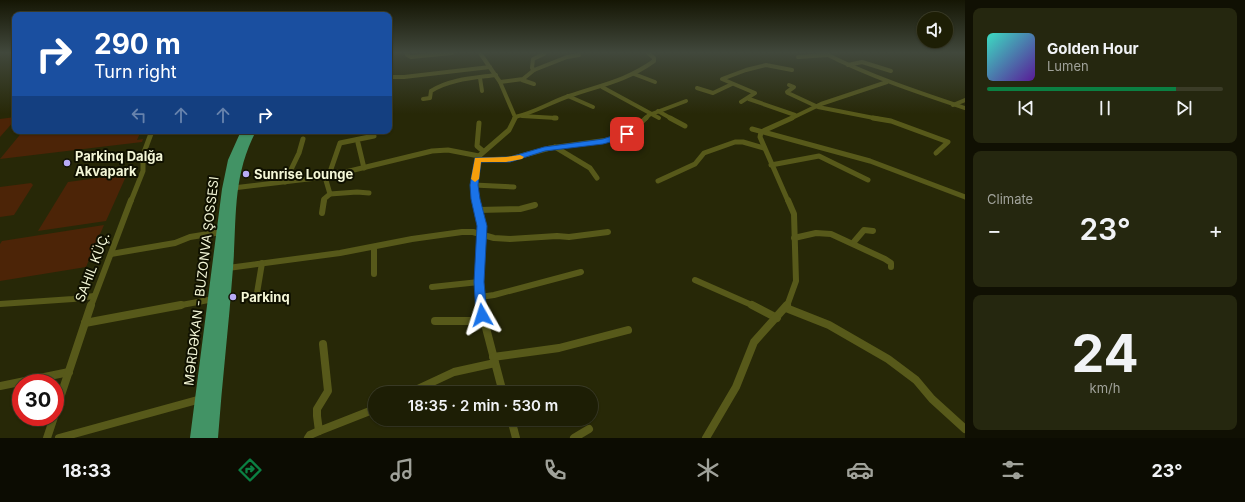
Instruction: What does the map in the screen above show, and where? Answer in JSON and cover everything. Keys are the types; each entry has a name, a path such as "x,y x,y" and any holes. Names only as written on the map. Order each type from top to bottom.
{"main road":[{"name":"MƏRDƏKAN - BUZONVA ŞOSSESI","path":"197,438 228,173 237,147 247,134"},
{"path":"211,438 228,268 234,188 239,160 248,134"}],"street":[{"path":"392,77 432,73"},
{"path":"522,80 530,73"},
{"path":"738,73 722,80 756,93 741,102"},
{"path":"867,73 887,82 965,108"},
{"path":"480,156 509,130 519,116 568,96 602,87 634,74 655,82"},
{"path":"423,99 429,98 431,91 440,86 496,76 519,116"},
{"path":"480,78 482,91"},
{"path":"500,82 522,80 534,84"},
{"path":"761,132 795,115 887,82"},
{"path":"697,88 713,93 732,84"},
{"path":"789,85 794,87 787,92 788,93 816,107 891,121 948,142 936,153"},
{"path":"602,87 659,118"},
{"path":"568,96 593,107"},
{"path":"749,98 795,115"},
{"path":"953,105 965,100"},
{"path":"234,188 325,177 442,150 510,159 555,147 607,141 630,132 651,114 686,101"},
{"path":"658,111 685,126"},
{"path":"519,116 530,118 556,118"},
{"path":"479,123 477,146 480,156 474,185 482,235 479,282 480,297 483,321 501,386"},
{"path":"752,129 870,161 965,197"},
{"path":"630,132 639,136"},
{"path":"706,438 736,387 754,342 786,308 797,275 794,214 764,148 760,137 761,132"},
{"name":"SAHIL KÜÇ.","path":"64,387 94,296 143,171 143,154 151,134"},
{"path":"333,175 331,169 340,142 374,136"},
{"path":"285,182 299,153 303,139"},
{"path":"658,181 695,164 704,153 735,142 743,142 764,148"},
{"path":"358,143 364,168"},
{"path":"555,147 590,168 597,178"},
{"path":"771,165 819,156 834,162 868,180"},
{"path":"325,177 330,194"},
{"path":"474,185 514,187"},
{"path":"322,213 324,199 330,194 357,192 368,193"},
{"path":"478,210 520,209 535,205"},
{"path":"853,243 864,230 873,231"},
{"path":"111,254 174,243 190,237 221,232"},
{"path":"228,268 374,247 412,239 462,232 473,232 482,235 510,239 557,236 569,237 608,232"},
{"path":"794,238 822,233 853,243 891,262 891,267"},
{"path":"374,247 374,274"},
{"path":"256,299 262,264"},
{"path":"480,297 494,295 581,272"},
{"path":"695,280 748,303 777,318"},
{"path":"432,288 479,282"},
{"path":"0,304 73,299 94,296"},
{"path":"85,323 214,299"},
{"path":"786,308 829,325 892,362 916,380 932,399 965,429"},
{"path":"435,321 483,321"},
{"path":"424,386 454,372 494,360 559,348 628,330"},
{"path":"319,431 316,413 317,408 328,394 323,344"},
{"path":"0,386 69,372"},
{"path":"60,438 201,399"},
{"path":"308,438 310,435 319,431 368,412"},
{"path":"47,438 51,426"},
{"path":"513,426 516,438"},
{"path":"574,438 589,429"}],"shaded area":[{"path":"12,117 12,123 0,137 0,119"},
{"path":"21,134 140,134 137,140 143,139 142,142 0,159"},
{"path":"127,174 106,221 38,231 68,182"},
{"path":"31,183 33,185 14,215 0,217 0,187"},
{"path":"104,225 86,267 0,281 0,244 2,241"}],"slow traffic":[{"path":"475,179 478,160 506,160 520,157"}],"place":[{"name":"Parkinq Dalğa Akvapark","path":"67,163"},
{"name":"Sunrise Lounge","path":"246,174"},
{"name":"Parkinq","path":"233,297"}],"route":[{"path":"482,315 480,308 479,282 482,226 475,199 474,185 478,160 506,160 518,158 544,149 603,142 616,139 627,134"}]}
